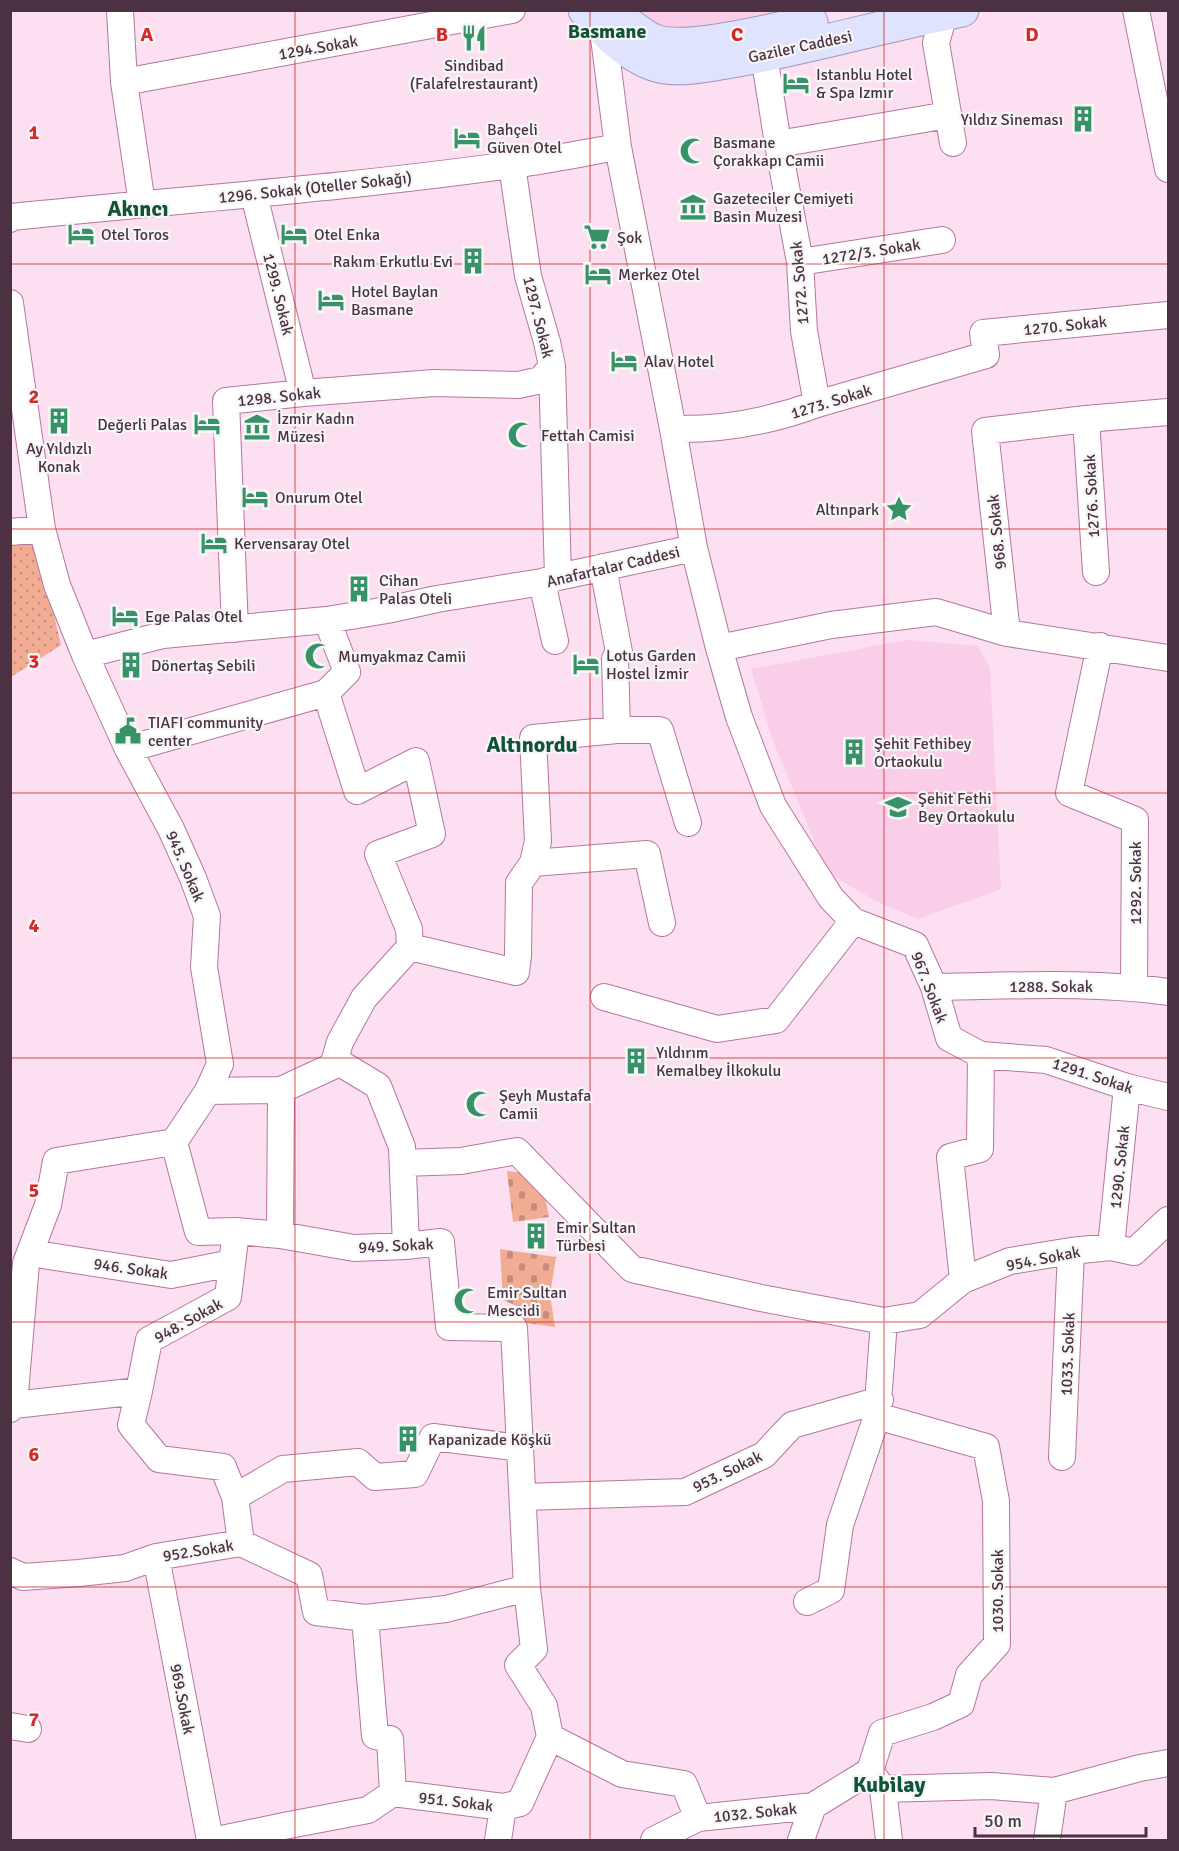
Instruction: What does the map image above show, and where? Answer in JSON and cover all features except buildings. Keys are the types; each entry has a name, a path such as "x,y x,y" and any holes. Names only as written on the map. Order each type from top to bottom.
{"main road":[{"name":"Gaziler Caddesi","path":"601,17 624,22 653,40 679,45 704,43 875,10"},
{"name":"Gaziler Caddesi","path":"601,17 635,56 654,65 677,67 705,66 764,55 953,12"}],"street":[{"path":"120,10 124,82 142,204"},
{"name":"1294.Sokak","path":"124,82 512,10"},
{"path":"1136,10 1168,169"},
{"path":"953,12 936,43 953,143"},
{"name":"Anafartalar Caddesi","path":"85,655 162,635 327,620 387,610 550,580 694,548 674,429 618,147 601,17"},
{"name":"1272. Sokak","path":"764,55 800,262 804,331 817,404"},
{"path":"778,144 948,115"},
{"name":"1296. Sokak (Oteller Sokağı)","path":"10,219 142,204 255,195 512,165 618,147"},
{"name":"1297. Sokak","path":"512,165 528,276 548,342 552,366 550,580 555,641"},
{"name":"1299. Sokak","path":"255,195 303,393"},
{"name":"1272/3. Sokak","path":"800,262 942,240"},
{"name":"945. Sokak","path":"10,303 42,529 57,585 85,655 128,749 171,830 207,916 204,967 220,1064 208,1091 174,1142"},
{"name":"1270. Sokak","path":"986,355 983,333 1168,315"},
{"name":"1273. Sokak","path":"674,429 704,429 757,422 986,355"},
{"name":"1298. Sokak","path":"235,629 225,401 434,384 518,385 541,380 552,366"},
{"path":"1086,419 1168,412"},
{"name":"968. Sokak","path":"1007,633 985,431 1086,419"},
{"name":"1276. Sokak","path":"1086,419 1096,572"},
{"path":"10,532 42,529"},
{"name":"967. Sokak","path":"694,548 739,717 774,806 831,898 853,921 915,945 934,987 949,1038 981,1055"},
{"path":"603,567 619,652 615,659 617,730"},
{"path":"719,648 831,625 936,612 1007,633 1168,658"},
{"path":"128,749 326,693 347,672 327,620"},
{"name":"1292. Sokak","path":"1100,646 1069,793 1135,820 1134,987"},
{"path":"208,1091 281,1089 333,1066 340,1042 364,998 410,947 410,929 378,854 432,834 416,761 357,791 326,693"},
{"path":"410,947 516,972 519,883 533,862 538,841 533,738 617,730 660,730 688,823"},
{"path":"533,862 647,854 662,923"},
{"path":"604,996 717,1029 776,1020 853,921"},
{"name":"1288. Sokak","path":"934,987 1064,985 1134,987 1168,992"},
{"path":"963,1280 950,1157 980,1149 981,1055"},
{"name":"1291. Sokak","path":"981,1055 1046,1060 1127,1087 1168,1097"},
{"path":"335,1060 378,1086 402,1147 406,1245"},
{"name":"1290. Sokak","path":"1111,1247 1127,1087"},
{"path":"280,1235 281,1089"},
{"path":"174,1142 56,1161 48,1205 26,1263 12,1407 139,1390 131,1425 159,1459 224,1467 235,1497 241,1543"},
{"name":"949. Sokak","path":"174,1142 198,1232 236,1231 280,1235 354,1248 441,1242 449,1327 514,1328 523,1497"},
{"path":"404,1163 461,1161 517,1151 632,1269 761,1298 884,1321 879,1408 840,1524 831,1590 807,1602"},
{"name":"954. Sokak","path":"884,1321 920,1315 963,1280 1010,1262 1071,1251 1111,1247 1134,1252 1168,1220"},
{"name":"948. Sokak","path":"139,1390 149,1340 228,1297 236,1231"},
{"name":"1033. Sokak","path":"1062,1456 1071,1251"},
{"name":"946. Sokak","path":"30,1254 171,1275 232,1263"},
{"name":"953. Sokak","path":"523,1497 685,1492 764,1455 792,1425 879,1408"},
{"name":"1030. Sokak","path":"877,1780 882,1733 933,1717 961,1704 969,1675 998,1644 996,1501 986,1448 879,1408"},
{"path":"235,1497 283,1469 358,1462 375,1478 415,1474 433,1437 520,1448"},
{"path":"523,1497 527,1587 534,1649 518,1665 544,1706 550,1737"},
{"name":"952.Sokak","path":"10,1571 23,1577 79,1574 125,1568 156,1557 241,1543 309,1575 316,1612 365,1618 446,1609 527,1587"},
{"name":"969.Sokak","path":"156,1557 210,1840"},
{"path":"217,1840 368,1810 393,1793 390,1739 375,1736 365,1618"},
{"name":"951. Sokak","path":"393,1793 503,1807 520,1803 550,1737"},
{"name":"1032. Sokak","path":"550,1737 622,1773 684,1784 698,1818 813,1806"},
{"path":"801,1840 813,1806 877,1780 1054,1791 1140,1768 1168,1763"},
{"path":"877,1780 889,1840"},
{"path":"1047,1840 1054,1791"},
{"path":"498,1840 503,1807"},
{"path":"654,1840 698,1818"}],"shaded area":[{"path":"637,11 814,11 692,34 668,29 641,16"},
{"name":"Şehit Fethi Bey Ortaokulu","path":"907,640 978,646 990,668 1001,889 918,919 874,900 827,872 773,741 751,669"}],"green space":[{"path":"36,539 61,645 11,677 11,542"},
{"path":"507,1171 524,1173 543,1186 549,1217 513,1222"},
{"path":"500,1249 556,1257 550,1295 555,1327 526,1323 519,1307 503,1300"}],"place":[{"name":"Sindibad (Falafelrestaurant)","path":"474,38"},
{"name":"Istanblu Hotel & Spa Izmır","path":"796,83"},
{"name":"Yıldız Sineması","path":"1083,119"},
{"name":"Bahçeli Güven Otel","path":"467,138"},
{"name":"Basmane Çorakkapı Camii","path":"693,151"},
{"name":"Gazeteciler Cemiyeti Basin Muzesi","path":"693,207"},
{"name":"Otel Toros","path":"81,234"},
{"name":"Otel Enka","path":"294,234"},
{"name":"Şok","path":"597,237"},
{"name":"Rakım Erkutlu Evi","path":"473,261"},
{"name":"Merkez Otel","path":"598,274"},
{"name":"Hotel Baylan Basmane","path":"331,300"},
{"name":"Alav Hotel","path":"624,361"},
{"name":"Ay Yıldızlı Konak","path":"59,421"},
{"name":"Değerli Palas","path":"207,424"},
{"name":"İzmir Kadın Müzesi","path":"257,427"},
{"name":"Fettah Camisi","path":"521,435"},
{"name":"Onurum Otel","path":"255,497"},
{"name":"Altınpark","path":"899,509"},
{"name":"Kervensaray Otel","path":"214,543"},
{"name":"Cihan Palas Oteli","path":"359,589"},
{"name":"Ege Palas Otel","path":"125,616"},
{"name":"Mumyakmaz Camii","path":"318,656"},
{"name":"Lotus Garden Hostel İzmir","path":"586,664"},
{"name":"Dönertaş Sebili","path":"131,665"},
{"name":"TIAFI community center","path":"128,731"},
{"name":"Şehit Fethibey Ortaokulu","path":"854,752"},
{"name":"Şehit Fethi Bey Ortaokulu","path":"898,807"},
{"name":"Yıldırım Kemalbey İlkokulu","path":"636,1061"},
{"name":"Şeyh Mustafa Camii","path":"479,1104"},
{"name":"Emir Sultan Türbesi","path":"536,1236"},
{"name":"Emir Sultan Mescidi","path":"467,1301"},
{"name":"Kapanizade Köşkü","path":"408,1439"}],"district":[{"name":"Basmane","path":"607,31"},
{"name":"Akıncı","path":"138,208"},
{"name":"Altınordu","path":"532,744"},
{"name":"Kubilay","path":"889,1784"}]}
